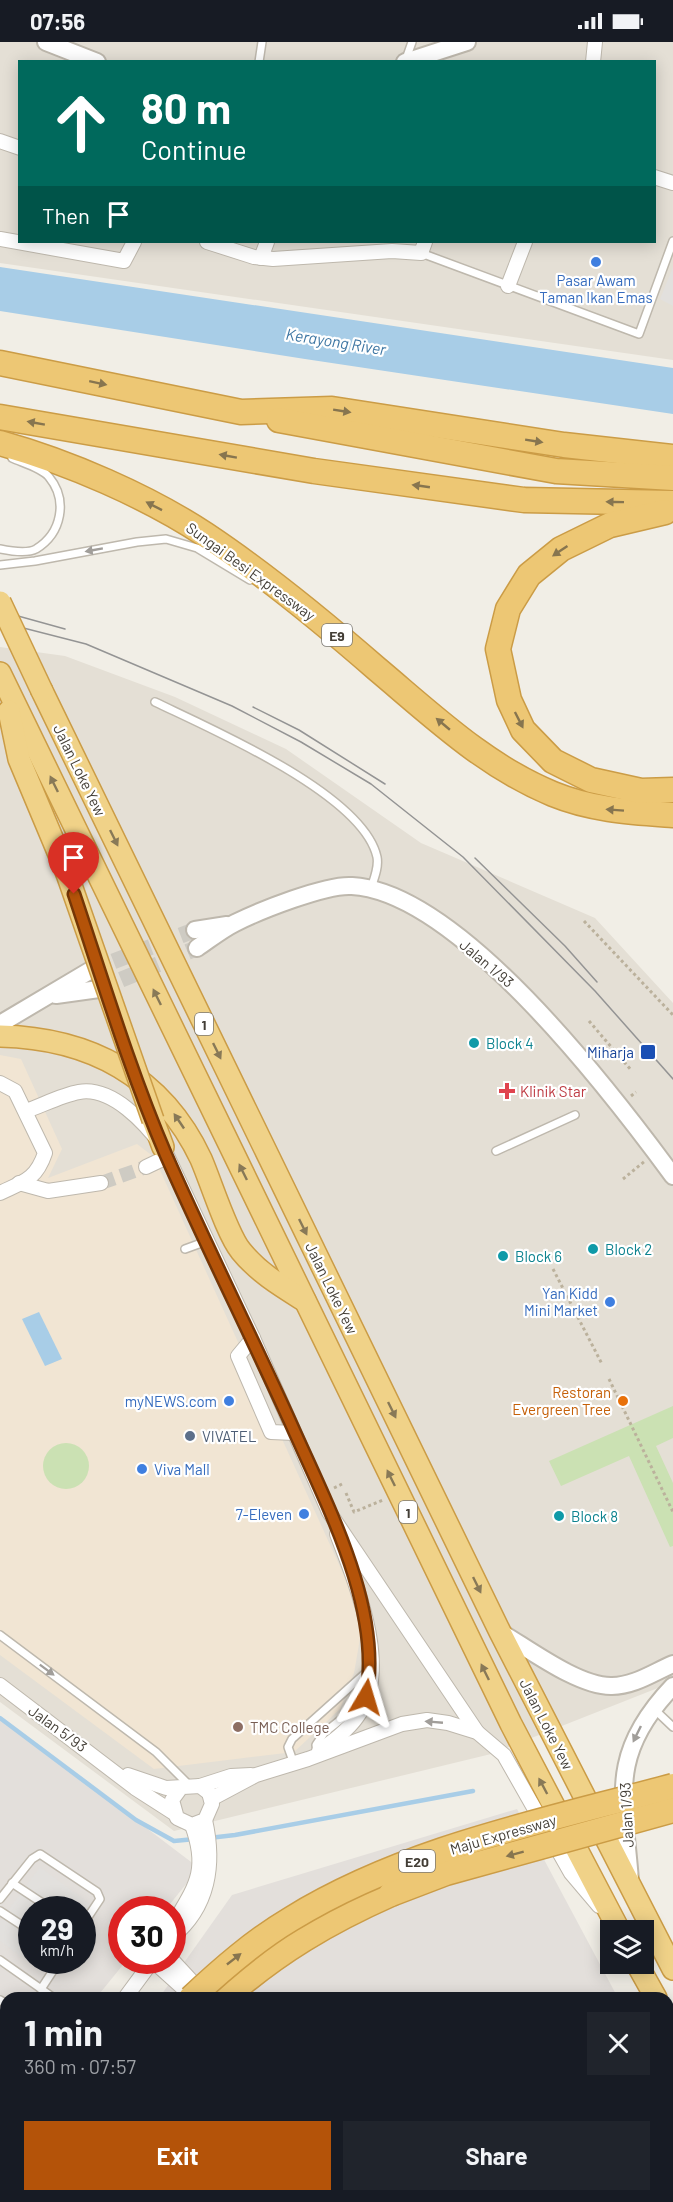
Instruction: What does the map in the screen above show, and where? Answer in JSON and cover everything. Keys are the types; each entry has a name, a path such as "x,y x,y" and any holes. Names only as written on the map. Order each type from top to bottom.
{"highway":[{"path":"0,363 241,412 556,471 673,478"},
{"path":"241,412 332,409 564,445 673,457"},
{"path":"0,417 314,471 524,500 673,503"},
{"name":"Sungai Besi Expressway","path":"0,443 83,473 153,505 206,535 319,620 458,737 503,770 554,795 604,810 673,814"},
{"path":"673,510 610,525 561,549 529,576 508,609 498,649 509,700 523,729 553,761 591,780 641,791 673,790"},
{"name":"Jalan Loke Yew","path":"0,602 500,1632 673,1969"},
{"path":"1,675 20,759 66,871 165,1152"},
{"name":"Jalan Loke Yew","path":"1,675 511,1724 614,1920"},
{"path":"0,1036 29,1037 57,1042 117,1065 144,1081 180,1120 200,1158 239,1249 266,1277 305,1300"},
{"name":"Maju Expressway","path":"198,1992 228,1964 291,1918 385,1872 457,1846 673,1786"},
{"name":"Maju Expressway","path":"233,1992 288,1948 333,1920 391,1894 446,1873 673,1810"},
{"path":"643,1974 653,1992"}],"street":[{"path":"47,42 68,46 93,60"},
{"path":"411,60 467,42"},
{"path":"593,60 595,42"},
{"path":"0,141 18,147"},
{"path":"656,178 673,183"},
{"path":"0,239 18,242"},
{"path":"36,244 124,261 133,243"},
{"path":"210,243 261,258 342,248 392,251 423,247"},
{"path":"261,258 267,243"},
{"path":"508,286 525,243"},
{"name":"Jalan 1/93","path":"234,924 318,892 348,885 371,888 394,897 472,948 525,995 673,1176"},
{"path":"195,930 234,924"},
{"path":"196,948 234,924"},
{"path":"0,1024 91,970"},
{"path":"50,996 99,988"},
{"path":"0,1083 15,1091 45,1153 39,1170 19,1184 0,1192"},
{"path":"26,1112 81,1091 111,1098 138,1118 165,1152 253,1338 329,1512 477,1732"},
{"path":"146,1167 165,1152"},
{"path":"19,1184 48,1191 101,1183"},
{"path":"253,1338 238,1356 271,1432 294,1433"},
{"name":"Jalan 5/93","path":"313,1756 343,1733 359,1716 366,1700 370,1669 369,1632 360,1596 329,1512"},
{"path":"500,1632 588,1681 612,1686 636,1681 673,1664"},
{"name":"Jalan 5/93","path":"0,1685 115,1770 135,1788 174,1813"},
{"name":"Jalan 1/93","path":"631,1887 622,1787 627,1753 653,1707 673,1686"},
{"name":"Jalan 5/93","path":"211,1799 256,1775 294,1764 402,1724 427,1720 448,1723 477,1732 504,1755 571,1873 611,1920"},
{"name":"Jalan 5/93","path":"115,1770 148,1783 190,1787 231,1776 256,1775"},
{"path":"186,1918 199,1905 210,1875 200,1828 212,1810 211,1799 190,1787 172,1800 174,1813 181,1822 200,1828"},
{"path":"129,1992 143,1974"},
{"path":"167,1974 186,1992"},
{"path":"185,1974 199,1992"}],"lane":[{"path":"259,60 262,42"},
{"path":"406,60 412,42"},
{"path":"423,247 508,286 639,334 673,241"},
{"path":"0,453 47,474 56,486 61,502 60,518 53,533 35,550 14,552 0,549"},
{"path":"0,565 166,539 197,548 253,582"},
{"path":"272,594 300,613 319,620"},
{"path":"155,702 236,741 307,782 345,809 369,836 378,858 371,888"},
{"path":"496,1151 575,1115"},
{"path":"186,1249 207,1241"},
{"path":"0,1635 156,1752 190,1787"},
{"path":"294,1764 288,1748 292,1739 370,1669"},
{"path":"653,1707 673,1727"},
{"path":"0,1899 32,1859 40,1854 97,1892 100,1899 96,1905"},
{"path":"12,1883 32,1896"},
{"path":"0,1911 18,1923"},
{"path":"0,1960 45,1992"},
{"path":"41,1989 51,1974"}],"path":[{"path":"584,921 673,1015"},
{"path":"589,1022 631,1071"},
{"path":"631,1096 636,1092"},
{"path":"623,1179 655,1152"},
{"path":"553,1269 602,1364"},
{"path":"609,1379 673,1512"},
{"path":"346,1493 354,1512 399,1494"}],"shaded area":[{"path":"0,42 673,42 673,360 0,263"},
{"path":"673,267 673,306 660,299"},
{"path":"0,647 65,656 175,697 286,749 421,843 595,918 673,1003 673,1682 491,1754 174,1831 0,1702"},
{"name":"Viva Mall","path":"0,1055 21,1059 62,1149 48,1178 137,1144 154,1157 356,1602 361,1633 354,1673 340,1709 294,1752 154,1769 0,1655"},
{"path":"0,1717 199,1868 176,1896 108,1896 108,1974 115,1974 101,1992 0,1992"},
{"path":"517,1809 600,1964 600,1974 605,1974 615,1992 163,1992 176,1974 186,1974 186,1960 232,1895"},
{"path":"40,1867 79,1896 19,1896"},
{"path":"18,1897 18,1954 0,1941 0,1921"}],"green space":[{"path":"673,1406 673,1438 656,1446 673,1483 673,1546 670,1547 629,1456 561,1486 549,1461"},
{"path":"66,1443 82,1450 89,1466 82,1482 66,1489 50,1482 43,1466 50,1450"}],"water":[{"name":"Kerayong River","path":"0,267 673,368 673,414 0,311"},
{"path":"39,1312 62,1359 45,1366 22,1319"}],"waterway":[{"path":"0,1718 136,1820 174,1841 195,1839"},
{"path":"209,1838 473,1791"}],"tunnel":[{"path":"91,970 195,930"},
{"path":"99,989 197,948"},
{"path":"101,1183 146,1167"}],"tram line":[{"path":"0,611 65,629"},
{"path":"0,622 86,644 232,706 301,742 371,784 463,857 595,991 673,1079"},
{"path":"253,707 299,730 385,784"},
{"path":"475,858 565,946 597,982"}],"place":[{"name":"Pasar Awam Taman Ikan Emas","path":"596,262"},
{"name":"Block 4","path":"474,1043"},
{"name":"Miharja","path":"648,1052"},
{"name":"Klinik Star","path":"507,1091"},
{"name":"Block 2","path":"593,1249"},
{"name":"Block 6","path":"503,1256"},
{"name":"Yan Kidd Mini Market","path":"610,1302"},
{"name":"myNEWS.com","path":"229,1401"},
{"name":"Restoran Evergreen Tree","path":"623,1401"},
{"name":"VIVATEL","path":"190,1436"},
{"name":"Viva Mall","path":"142,1469"},
{"name":"7-Eleven","path":"304,1514"},
{"name":"Block 8","path":"559,1516"},
{"name":"TMC College","path":"238,1727"}],"route":[{"path":"74,894 163,1146 253,1338 329,1512 360,1596 369,1632 371,1675 366,1697"}]}
